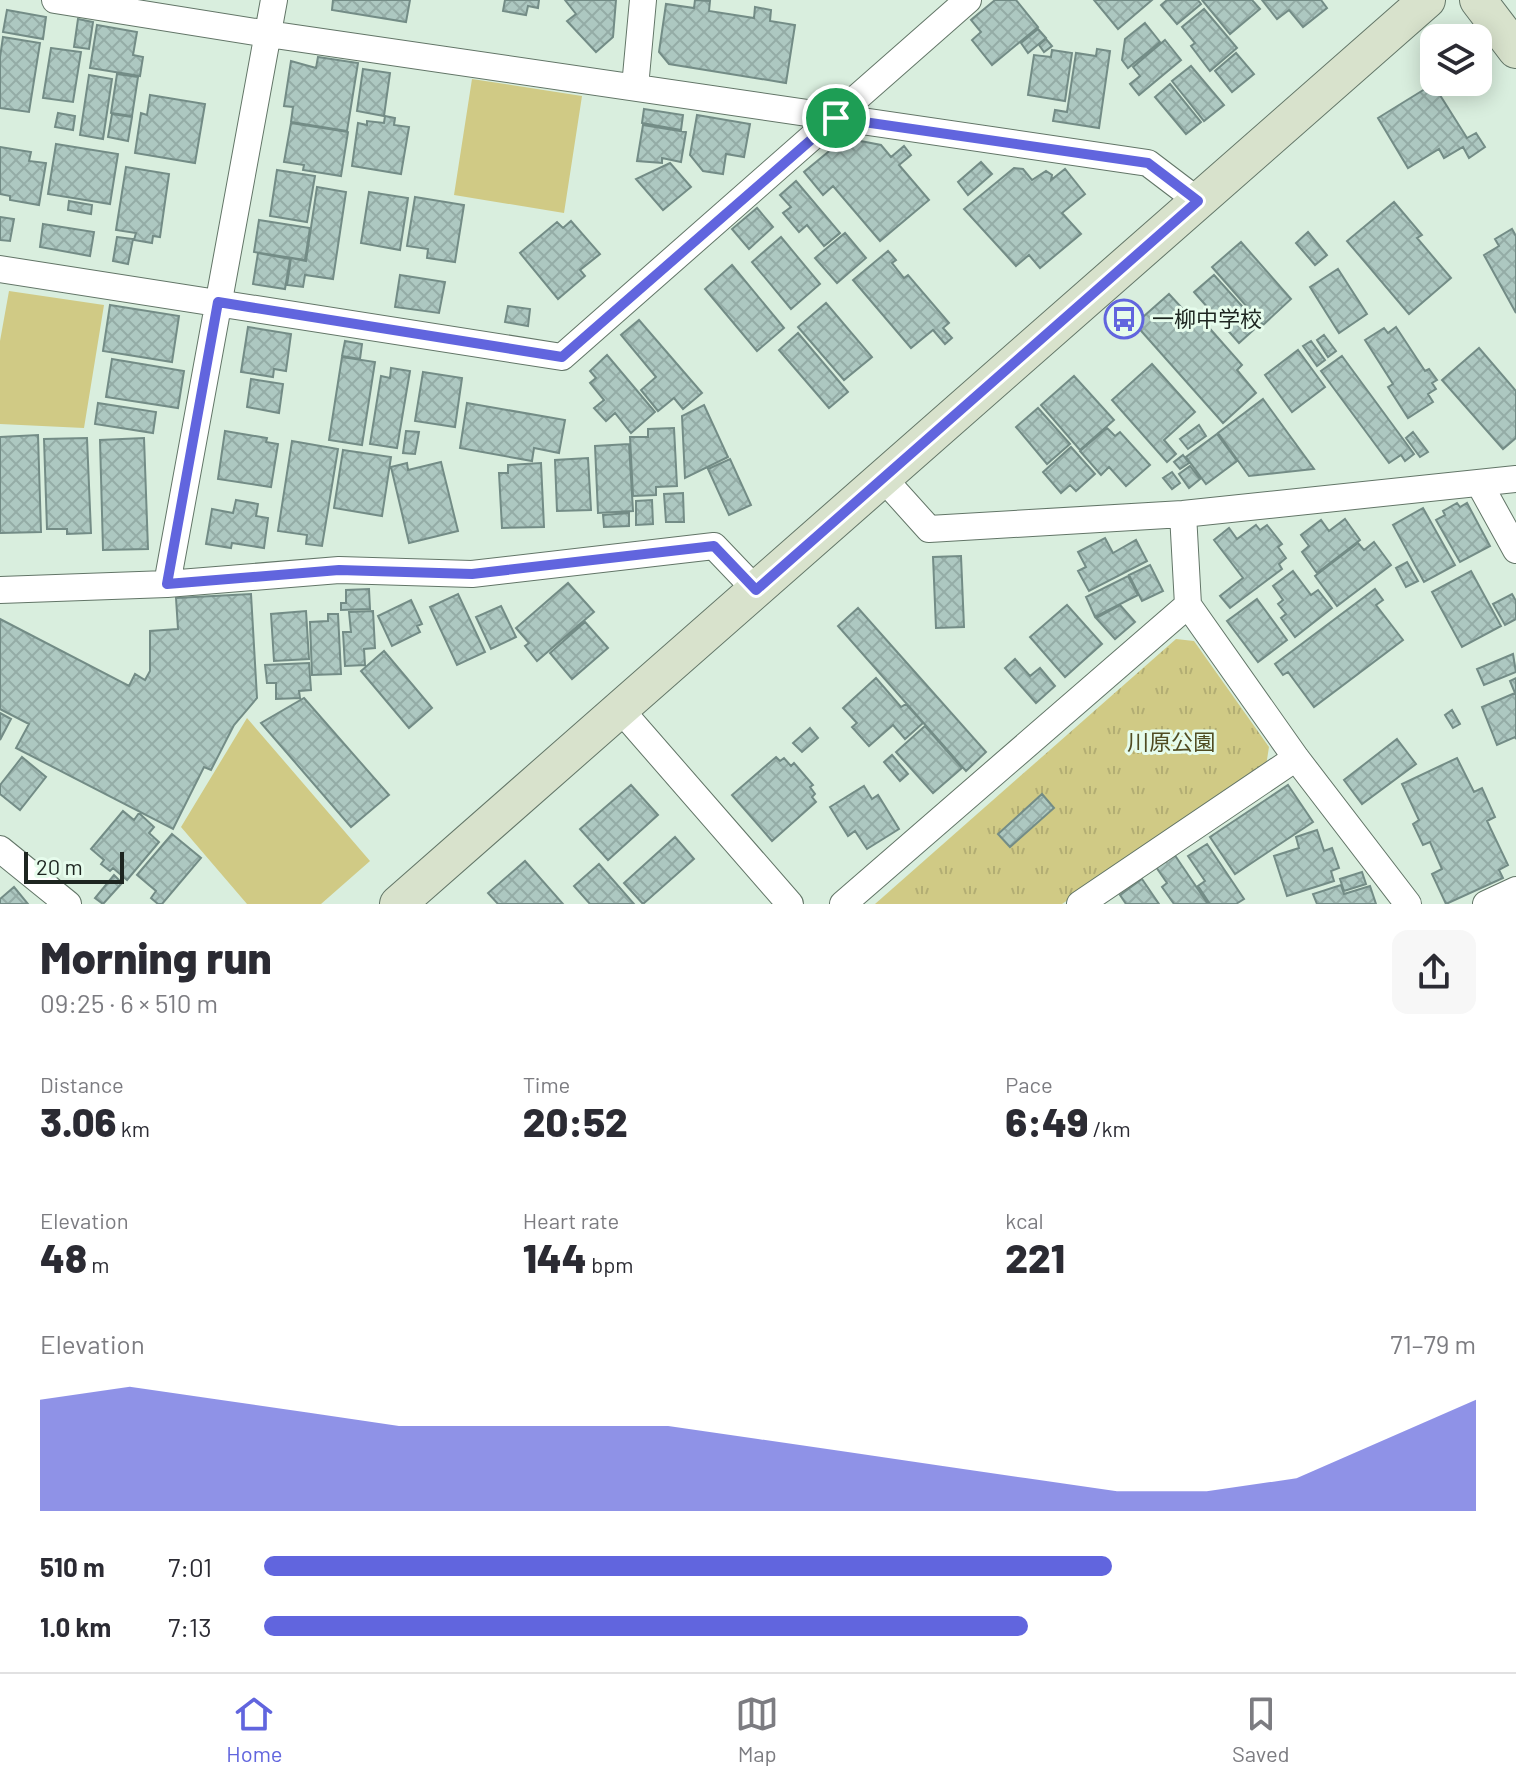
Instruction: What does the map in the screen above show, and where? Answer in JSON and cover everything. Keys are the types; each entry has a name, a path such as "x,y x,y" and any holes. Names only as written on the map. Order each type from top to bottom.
{"street":[{"path":"55,0 1148,163 1198,201"},
{"path":"167,584 274,0"},
{"path":"635,87 643,0"},
{"path":"0,269 562,357 968,0"},
{"path":"398,904 1427,0"},
{"path":"1478,0 1516,50"},
{"path":"883,478 929,529 1183,514 1516,479"},
{"path":"1479,483 1516,550"},
{"path":"1183,514 1188,605 1296,758 1408,904"},
{"path":"0,590 167,584 339,570 472,574 714,546 756,590"},
{"path":"843,904 1188,605"},
{"path":"620,709 790,904"},
{"path":"1080,904 1296,758"},
{"path":"2,855 68,904"},
{"path":"1486,904 1516,890"}],"green space":[{"path":"472,79 582,96 564,213 454,195"},
{"path":"9,291 104,305 84,428 0,424 0,341"},
{"name":"川原公園","path":"1176,639 1194,641 1269,747 1266,766 1062,904 875,904"},
{"path":"247,718 370,861 321,904 247,904 181,827"}],"building":[{"path":"333,0 410,0 406,22 332,10"},
{"path":"505,0 539,0 538,8 528,6 526,15 503,11"},
{"path":"565,0 616,0 613,37 596,52 567,21 576,14"},
{"path":"695,0 710,1 709,11 754,18 755,7 771,10 770,21 795,25 786,83 669,64 659,52 666,4 694,8"},
{"path":"995,0 1016,0 1038,27 992,65 972,40 981,32 971,20"},
{"path":"1094,0 1152,0 1118,29"},
{"path":"1167,0 1198,0 1201,4 1177,24 1161,5"},
{"path":"1202,0 1252,0 1260,9 1230,34"},
{"path":"1262,0 1321,0 1327,8 1303,27 1289,10 1277,19"},
{"path":"1204,9 1237,48 1210,71 1191,46 1195,43 1182,27"},
{"path":"7,10 46,17 43,39 3,32"},
{"path":"78,19 93,22 89,49 74,47"},
{"path":"1145,23 1160,42 1128,68 1122,60 1125,39"},
{"path":"97,25 137,32 133,55 143,57 140,76 90,68"},
{"path":"1038,29 1046,38 1028,53 1021,43"},
{"path":"3,37 40,43 29,112 0,108"},
{"path":"1046,39 1052,46 1044,52 1039,45"},
{"path":"1165,40 1181,60 1139,95 1130,84 1140,76 1133,67"},
{"path":"51,48 81,52 73,102 43,98"},
{"path":"1097,49 1110,51 1099,128 1053,121 1055,110 1067,112 1076,53 1096,56"},
{"path":"1052,50 1072,53 1065,101 1028,95 1034,55 1051,57"},
{"path":"1236,53 1254,74 1232,92 1215,71"},
{"path":"318,57 358,63 347,131 291,122 293,107 284,106 291,61 316,68"},
{"path":"1191,66 1224,105 1204,121 1172,81"},
{"path":"363,69 390,73 384,116 357,111"},
{"path":"117,74 138,77 132,116 111,113"},
{"path":"89,75 112,79 103,139 80,135"},
{"path":"1170,84 1201,122 1186,134 1155,97"},
{"path":"1420,92 1420,96 1441,96 1467,138 1476,133 1485,147 1469,158 1463,147 1444,158 1439,149 1408,168 1378,118"},
{"path":"150,95 205,104 195,163 135,153 141,113 147,115"},
{"path":"644,109 683,115 681,130 642,123"},
{"path":"58,113 75,116 73,130 55,127"},
{"path":"112,114 132,117 128,141 108,137"},
{"path":"697,115 750,124 744,157 726,154 723,174 703,171 690,155"},
{"path":"385,116 395,118 394,125 409,127 401,174 352,166 358,123 384,123"},
{"path":"291,123 348,132 341,176 303,170 304,165 284,162"},
{"path":"643,125 686,132 681,162 662,158 662,163 637,161"},
{"path":"845,138 881,145 891,157 904,146 911,155 899,165 929,200 880,241 833,186 823,195 804,172"},
{"path":"56,144 118,154 110,204 48,194"},
{"path":"0,147 31,152 29,161 46,163 39,205 10,200 10,196 0,194"},
{"path":"981,162 992,174 968,195 958,182"},
{"path":"670,163 691,187 663,210 636,179"},
{"path":"126,167 169,174 160,237 153,236 152,243 134,240 136,233 116,230"},
{"path":"1014,168 1023,169 1032,180 1046,171 1052,175 1051,180 1065,169 1085,194 1062,213 1081,234 1040,268 1029,255 1016,266 964,209"},
{"path":"277,170 315,176 307,222 270,216"},
{"path":"796,181 840,233 824,246 807,225 799,232 783,213 791,207 780,195"},
{"path":"317,187 346,192 333,279 305,275 303,287 287,285 291,258 306,261"},
{"path":"369,192 408,198 400,250 361,243"},
{"path":"415,197 464,205 455,262 427,258 428,249 407,246"},
{"path":"69,201 92,205 91,214 68,210"},
{"path":"1394,202 1422,235 1417,238 1451,278 1409,314 1347,241"},
{"path":"757,208 773,227 749,249 732,229"},
{"path":"0,217 14,219 10,241 0,240"},
{"path":"259,220 310,228 305,260 254,252"},
{"path":"571,221 600,254 580,270 585,276 558,299 520,253 557,222 563,228"},
{"path":"43,224 94,232 90,256 40,247"},
{"path":"1512,229 1516,236 1516,313 1484,255 1499,246 1495,239"},
{"path":"1308,232 1327,255 1315,265 1296,243"},
{"path":"845,233 866,258 837,283 815,258"},
{"path":"117,237 133,239 128,264 113,261"},
{"path":"781,237 820,284 791,309 752,262"},
{"path":"1241,242 1291,299 1263,325 1212,267"},
{"path":"888,251 896,260 892,263 904,278 908,275 949,323 943,328 952,338 945,344 933,330 911,348 853,280"},
{"path":"258,253 290,259 285,289 253,284"},
{"path":"732,265 784,328 757,351 705,289"},
{"path":"1338,269 1367,314 1339,333 1310,287"},
{"path":"400,275 445,282 439,313 395,307"},
{"path":"1214,275 1259,325 1239,343 1194,292"},
{"path":"1169,294 1192,319 1197,314 1242,365 1237,370 1256,393 1223,423 1135,324"},
{"path":"826,303 872,357 844,380 798,327"},
{"path":"110,305 179,316 172,362 103,351"},
{"path":"508,306 530,309 528,326 505,322"},
{"path":"639,320 702,393 683,409 674,398 658,411 641,390 656,377 621,335"},
{"path":"248,327 291,334 286,371 274,369 273,377 241,372"},
{"path":"1396,327 1425,371 1429,369 1437,380 1432,383 1436,389 1428,394 1433,402 1408,418 1388,387 1393,384 1365,340 1384,328 1388,333"},
{"path":"798,333 848,392 829,408 779,350"},
{"path":"1324,335 1336,351 1328,357 1317,340"},
{"path":"345,341 362,344 360,359 342,356"},
{"path":"1311,341 1325,360 1317,366 1303,346"},
{"path":"1479,348 1516,391 1516,438 1503,449 1442,380"},
{"path":"1298,350 1325,387 1292,412 1265,375"},
{"path":"607,355 655,412 631,433 615,413 606,421 594,408 604,400 590,383 596,378 590,371"},
{"path":"1342,356 1414,454 1405,461 1401,455 1389,463 1321,371"},
{"path":"342,357 375,362 362,445 329,440"},
{"path":"112,359 184,371 178,408 106,397"},
{"path":"1152,364 1195,412 1164,440 1176,454 1167,462 1112,400"},
{"path":"391,368 410,371 397,448 370,444 381,376 390,378"},
{"path":"423,372 462,378 455,427 415,421"},
{"path":"1074,376 1114,420 1080,450 1041,405"},
{"path":"251,379 283,384 279,413 247,407"},
{"path":"1263,399 1314,469 1249,476 1218,433"},
{"path":"98,403 156,412 153,433 95,424"},
{"path":"467,403 565,420 559,453 534,448 532,461 460,448"},
{"path":"704,405 728,457 685,478 682,416"},
{"path":"1038,408 1070,444 1047,464 1016,427"},
{"path":"1199,425 1206,436 1188,449 1180,439"},
{"path":"674,428 677,486 656,487 656,495 633,496 630,437 648,437 648,429"},
{"path":"1107,428 1115,436 1120,432 1150,465 1126,486 1109,467 1101,475 1080,451"},
{"path":"225,431 267,438 266,442 278,444 271,487 218,479"},
{"path":"406,431 419,432 415,454 403,453"},
{"path":"1413,432 1428,452 1420,457 1406,438"},
{"path":"1217,434 1237,461 1206,484 1186,457"},
{"path":"38,435 41,532 0,533 0,437"},
{"path":"87,438 91,533 67,534 67,529 47,529 44,439"},
{"path":"144,438 148,549 103,550 100,440"},
{"path":"292,441 338,449 322,546 306,544 307,535 278,531"},
{"path":"629,444 633,511 598,513 595,446"},
{"path":"1071,447 1095,474 1076,491 1070,485 1061,493 1043,472"},
{"path":"343,450 391,457 382,516 334,508"},
{"path":"1183,455 1189,463 1180,469 1174,462"},
{"path":"588,458 591,510 557,511 555,460"},
{"path":"730,459 751,505 729,515 708,469"},
{"path":"441,462 458,531 409,543 391,467 407,463 408,470"},
{"path":"541,463 544,527 502,528 499,473 508,473 508,465"},
{"path":"1190,466 1200,479 1189,488 1179,474"},
{"path":"1172,472 1180,483 1172,489 1163,478"},
{"path":"683,493 684,522 666,522 664,494"},
{"path":"236,500 258,504 256,516 268,518 264,548 232,543 231,548 206,544 212,509 233,513"},
{"path":"652,500 653,524 636,525 636,501"},
{"path":"1457,503 1460,507 1467,503 1490,546 1460,562 1436,520 1445,515 1443,511"},
{"path":"1423,508 1455,565 1424,582 1393,525"},
{"path":"629,513 629,526 604,527 603,515"},
{"path":"1345,519 1360,540 1317,573 1302,552 1309,546 1301,535 1321,520 1329,531"},
{"path":"1256,525 1260,530 1267,525 1282,544 1278,547 1286,558 1279,564 1282,569 1230,608 1220,596 1243,578 1214,540 1229,528 1237,539"},
{"path":"1105,538 1113,553 1136,540 1147,561 1089,591 1078,571 1086,567 1078,552"},
{"path":"1374,542 1391,565 1337,606 1315,576 1358,543 1364,550"},
{"path":"961,556 964,627 936,628 933,557"},
{"path":"1407,562 1418,581 1406,587 1396,568"},
{"path":"1150,565 1163,591 1142,601 1129,575"},
{"path":"1293,571 1311,595 1318,590 1332,608 1295,637 1281,618 1286,614 1278,604 1283,600 1273,586"},
{"path":"1471,571 1501,626 1462,647 1432,592"},
{"path":"1128,576 1138,595 1095,617 1086,597"},
{"path":"568,583 594,612 537,661 525,646 529,643 516,628"},
{"path":"369,589 370,609 341,610 341,603 346,603 346,590"},
{"path":"1375,589 1383,600 1376,605 1403,640 1314,707 1288,672 1283,675 1275,664"},
{"path":"251,594 257,698 234,725 211,770 204,767 173,829 16,748 29,724 0,709 0,619 129,686 135,674 145,680 150,671 150,631 178,629 176,598"},
{"path":"458,594 485,652 457,665 430,607"},
{"path":"1512,594 1516,601 1516,619 1505,625 1493,604"},
{"path":"1257,599 1287,640 1258,662 1227,621"},
{"path":"411,600 422,624 417,626 420,632 392,646 378,616"},
{"path":"1067,605 1102,644 1065,677 1030,637"},
{"path":"1120,605 1135,622 1115,639 1096,618"},
{"path":"501,606 516,637 491,649 476,617"},
{"path":"858,608 986,752 966,771 838,626"},
{"path":"306,611 309,659 274,661 271,614"},
{"path":"373,611 375,648 364,649 365,665 345,666 343,632 351,632 349,612"},
{"path":"328,614 338,614 341,674 312,675 310,622 328,621"},
{"path":"585,622 608,648 572,679 550,653"},
{"path":"384,651 432,708 409,728 361,671"},
{"path":"1513,654 1516,672 1484,685 1477,669"},
{"path":"1015,659 1030,676 1040,668 1055,686 1036,703 1005,668"},
{"path":"309,663 311,690 299,691 300,698 276,699 276,683 267,683 265,665"},
{"path":"876,678 901,707 906,704 923,723 905,739 893,725 869,746 852,727 857,723 843,708"},
{"path":"1516,678 1516,739 1497,745 1482,707 1515,693 1510,681"},
{"path":"304,698 389,795 351,827 261,723"},
{"path":"1452,710 1460,724 1453,728 1445,715"},
{"path":"0,713 11,719 0,740"},
{"path":"925,726 962,768 933,793 896,752"},
{"path":"810,728 818,738 802,752 793,743"},
{"path":"1397,739 1416,764 1362,804 1344,780"},
{"path":"892,755 908,774 900,781 884,762"},
{"path":"22,757 46,777 20,810 0,794 0,785"},
{"path":"776,757 780,761 784,758 791,766 794,763 813,785 810,787 816,802 772,841 732,795"},
{"path":"1457,758 1474,792 1482,788 1495,817 1487,821 1508,865 1499,870 1503,878 1446,904 1432,874 1442,869 1430,842 1423,845 1413,824 1419,820 1402,784"},
{"path":"631,785 658,815 608,860 580,829"},
{"path":"1288,785 1313,822 1235,874 1210,837"},
{"path":"864,786 872,799 878,795 899,829 867,849 855,831 848,836 830,807"},
{"path":"1042,794 1054,808 1010,847 998,834"},
{"path":"123,811 134,820 139,813 154,827 149,833 159,842 127,880 113,868 110,871 101,864 104,860 91,849"},
{"path":"1317,830 1324,851 1332,848 1339,868 1331,871 1334,881 1287,896 1274,856 1299,848 1296,837"},
{"path":"172,834 201,858 162,904 158,904 151,898 156,891 137,875"},
{"path":"675,837 694,859 643,904 624,883"},
{"path":"1207,844 1244,899 1236,904 1210,904 1198,886 1205,881 1188,856"},
{"path":"1174,854 1208,904 1174,904 1162,887 1167,883 1156,867"},
{"path":"525,861 563,904 498,904 488,893"},
{"path":"599,864 634,904 590,904 574,886"},
{"path":"1362,872 1366,884 1344,891 1340,879"},
{"path":"114,875 122,883 103,904 95,898"},
{"path":"1142,879 1159,904 1126,904 1120,895"},
{"path":"1341,885 1344,894 1370,886 1376,904 1317,904 1313,894"},
{"path":"14,887 28,904 0,904 0,899"}],"place":[{"name":"一柳中学校","path":"1124,319"}],"route":[{"path":"836,118 1148,163 1198,201 756,590 714,546 472,574 339,570 167,584 218,302 562,357 836,118"}]}
